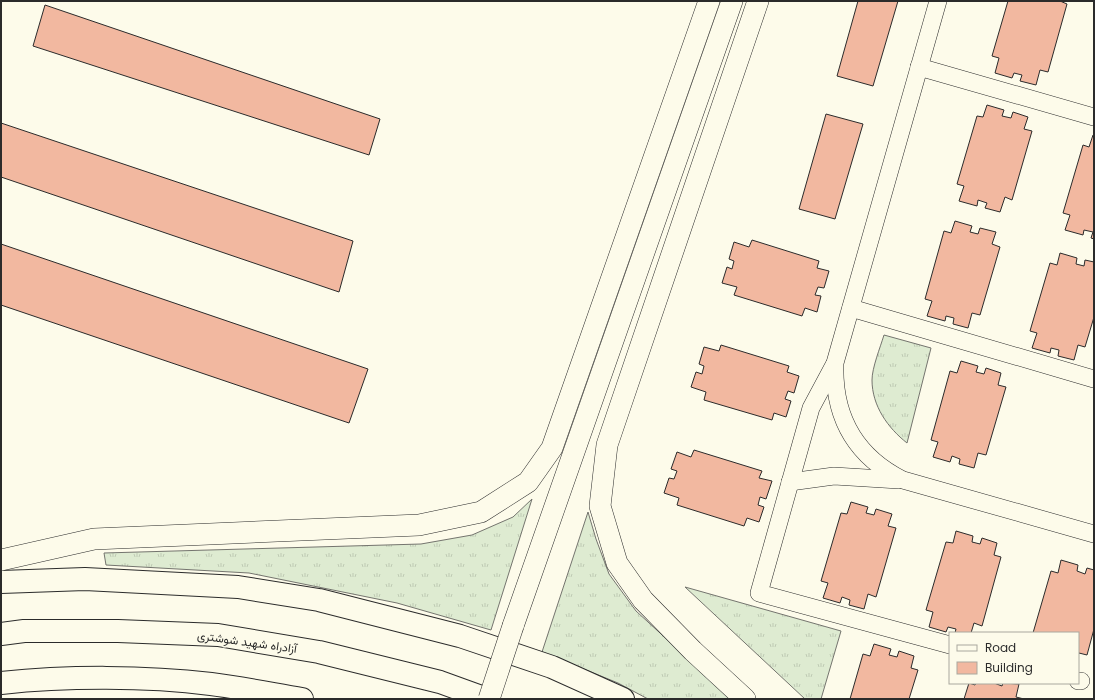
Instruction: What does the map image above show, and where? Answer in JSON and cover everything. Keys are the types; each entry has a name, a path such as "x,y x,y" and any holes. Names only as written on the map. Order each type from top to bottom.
{"highway":[{"path":"1,582 85,579 230,586 319,600 460,636 552,667 623,699"},
{"name":"آزادراه شهید شوشتری","path":"1,634 24,631 118,631 218,635 319,652 440,682 488,699"},
{"path":"1,683 116,678 211,684 302,699"}],"street":[{"path":"1,560 94,539 419,525 480,512 528,482 552,448 709,1"},
{"path":"488,699 732,1"},
{"path":"745,699 693,651 643,600 617,563 600,506 607,445 758,1"},
{"path":"938,1 835,363 811,408 759,593 949,646"},
{"path":"919,67 1094,116"},
{"path":"851,308 1094,379"},
{"path":"835,363 837,397 847,428 866,455 890,474 903,480 1094,534"},
{"path":"790,482 834,476 903,480"}],"green space":[{"path":"884,335 931,348 907,443 882,416 873,390 873,370"},
{"path":"532,499 491,630 397,603 249,573 106,565 104,553 421,544 472,535 513,517"},
{"path":"588,512 609,574 636,611 732,699 648,699 618,683 542,652"},
{"path":"685,587 841,631 821,699 805,699"}],"building":[{"path":"858,1 898,1 873,86 837,76"},
{"path":"1008,1 1060,1 1067,4 1048,72 1040,70 1036,85 1020,81 1022,75 1014,73 1012,78 995,73 999,58 992,56"},
{"path":"45,5 380,119 369,155 33,46"},
{"path":"987,105 1004,110 1002,116 1011,118 1013,112 1028,117 1024,129 1032,131 1012,200 1005,197 1000,212 985,208 987,203 978,200 977,206 959,201 964,186 957,184 977,116 983,117"},
{"path":"826,114 863,124 835,219 799,209"},
{"path":"1,123 353,241 339,292 1,177"},
{"path":"1093,135 1094,239 1091,238 1093,232 1084,230 1083,235 1065,230 1070,215 1063,213 1083,145 1089,147"},
{"path":"955,221 972,226 970,232 978,234 980,228 996,232 992,244 1000,247 980,315 972,313 968,328 953,324 954,318 946,316 945,321 927,316 932,301 925,299 944,231 951,233"},
{"path":"752,240 819,261 817,268 829,271 824,288 818,287 815,295 821,296 817,312 805,308 802,316 734,295 737,287 722,283 727,267 732,269 734,261 729,259 734,242 749,247"},
{"path":"1,244 368,369 349,423 1,305"},
{"path":"1060,253 1077,258 1076,264 1084,266 1085,260 1094,262 1094,317 1085,347 1078,345 1074,360 1058,356 1059,350 1051,348 1050,353 1032,348 1037,333 1030,331 1050,263 1057,265"},
{"path":"721,345 789,366 787,372 799,376 794,393 788,391 785,399 791,401 786,417 774,413 772,420 704,400 706,392 691,387 696,372 702,374 704,366 699,364 704,347 719,351"},
{"path":"961,361 978,366 976,372 984,374 986,368 1001,373 998,385 1006,387 986,455 978,453 974,468 959,464 960,459 952,456 950,462 933,457 938,442 931,440 950,371 957,373"},
{"path":"694,450 762,471 759,478 772,481 766,499 760,497 758,505 764,507 759,522 747,518 744,526 677,505 679,498 664,493 669,478 674,479 677,471 671,469 677,452 691,457"},
{"path":"851,502 868,507 866,513 874,515 876,509 892,514 888,526 896,528 876,597 868,594 864,609 849,605 850,600 842,597 840,603 823,598 828,583 821,581 841,513 847,514"},
{"path":"956,531 973,536 972,542 980,544 982,538 997,543 994,555 1001,557 982,626 974,623 971,632 955,632 956,629 948,627 946,632 929,627 933,612 926,610 946,542 953,543"},
{"path":"1061,560 1078,565 1077,571 1085,574 1087,568 1094,570 1094,629 1087,655 1079,653 1079,632 1033,632 1051,571 1058,573"},
{"path":"874,644 891,649 889,655 897,657 899,651 914,656 911,668 918,670 909,699 850,699 863,654 870,656"},
{"path":"969,684 997,684 1002,686 1003,684 1019,684 1016,697 1024,699 964,699"}]}
